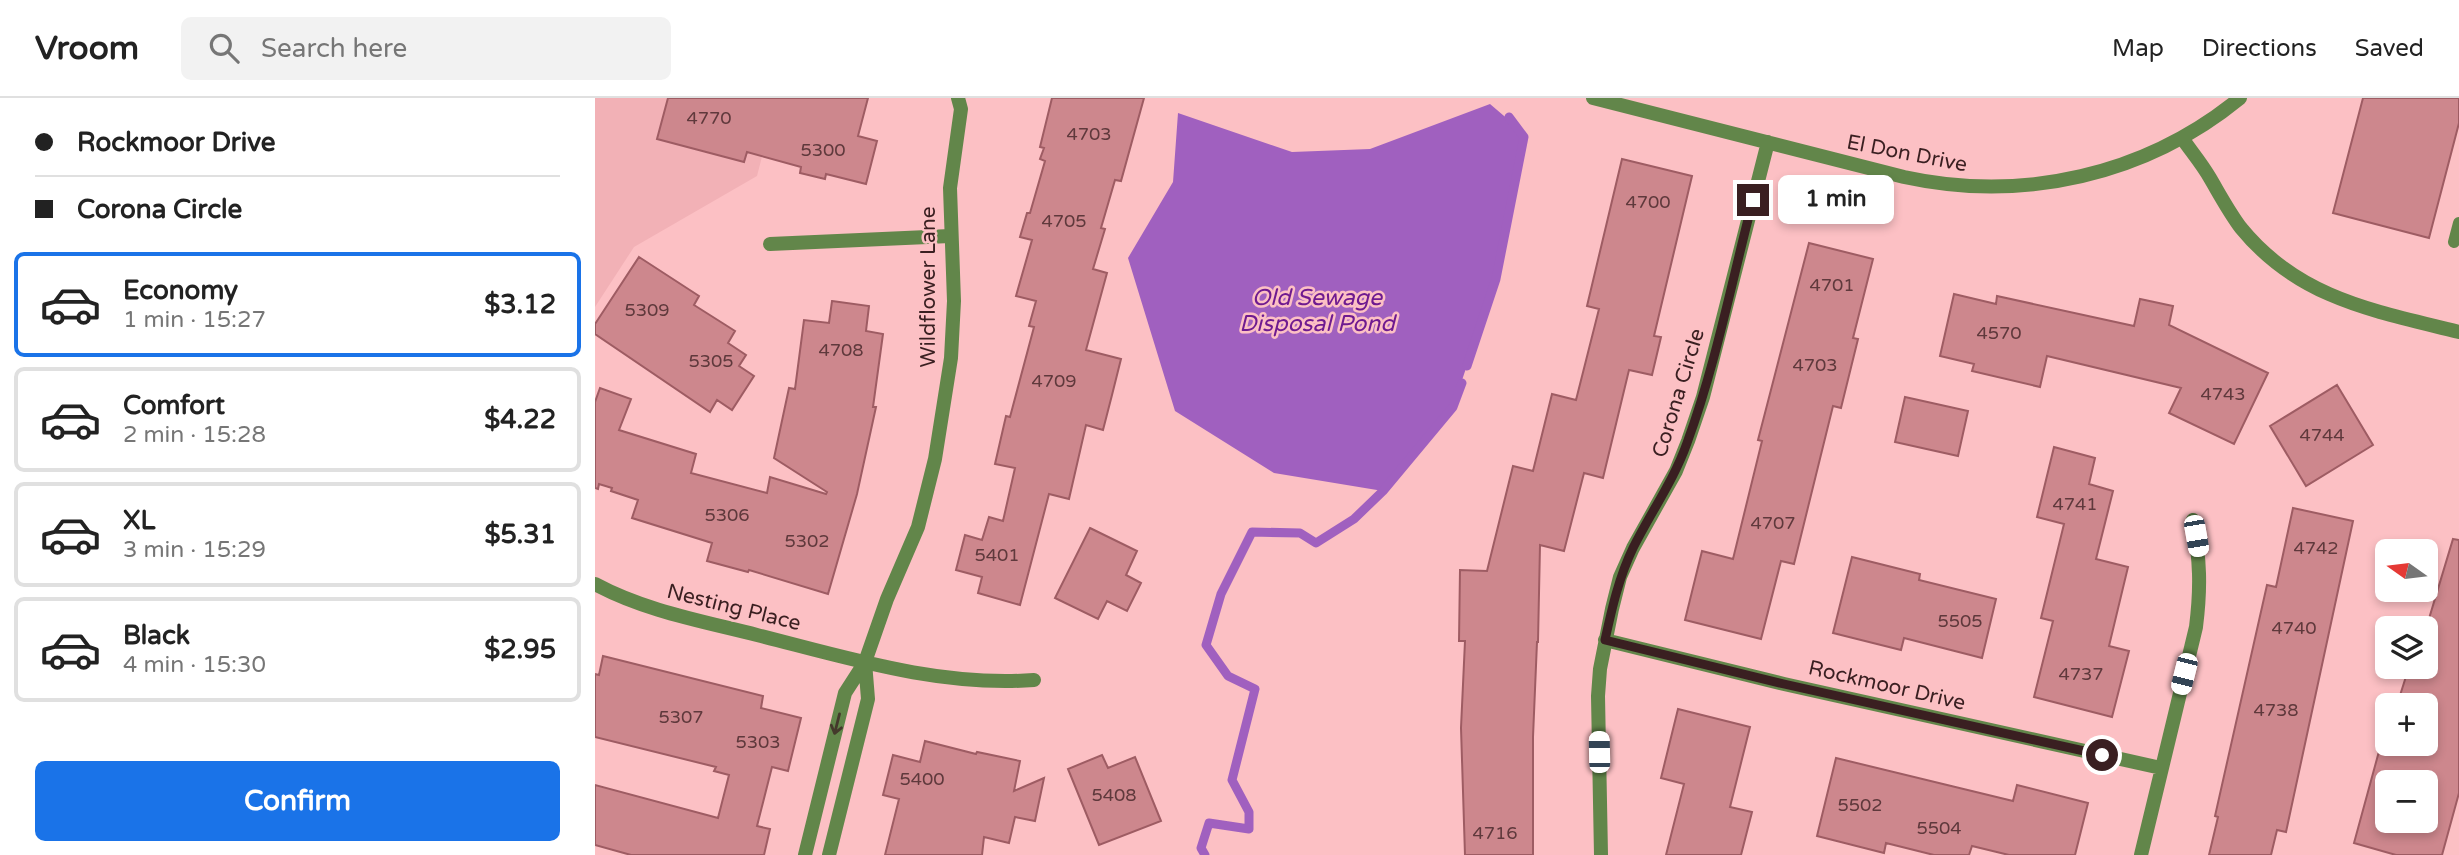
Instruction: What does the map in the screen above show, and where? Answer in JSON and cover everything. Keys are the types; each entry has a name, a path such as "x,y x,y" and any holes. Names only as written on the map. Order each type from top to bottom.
{"street":[{"name":"Wildflower Lane","path":"806,848 845,693 865,663 887,599 918,527 935,459 951,358 954,301 950,188 960,104 972,98"},
{"name":"El Don Drive","path":"1593,98 1938,184 1996,188 2060,181 2092,173 2182,138 2208,123 2241,98"},
{"path":"2182,138 2240,226 2283,268 2309,286 2340,299 2459,332"},
{"name":"Corona Circle","path":"1601,855 1598,696 1605,640 1620,577 1633,548 1677,471 1703,397 1768,142"},
{"path":"770,244 950,236"},
{"path":"2141,855 2197,615 2199,552 2193,520"},
{"name":"Nesting Place","path":"595,583 615,595 652,609 865,663 941,678 1003,683 1034,680"},
{"name":"Rockmoor Drive","path":"1605,640 1784,684 2161,768"},
{"name":"Wildflower Lane","path":"830,851 868,699 865,663"},
{"path":"829,757 852,763"},
{"path":"806,848 830,851"}],"lane":[{"path":"2455,242 2459,223"}],"shaded area":[{"path":"595,98 777,98 757,176 634,247 595,307"}],"water":[{"name":"Old Sewage Disposal Pond","path":"1490,104 1524,133 1496,279 1453,407 1383,491 1274,473 1175,411 1128,258 1173,182 1178,113 1292,152 1370,149"}],"building":[{"path":"668,98 868,98 858,136 877,141 866,184 826,174 825,179 800,173 801,167 747,152 744,162 657,139"},
{"path":"1052,98 1144,98 1121,181 1115,180 1093,269 1107,273 1086,350 1121,359 1103,430 1086,425 1069,499 1049,494 1020,605 978,593 982,577 956,570 965,535 982,540 989,517 1003,521 1015,468 995,464 1006,416 1010,417 1034,327 1029,326 1036,301 1016,296 1032,240 1020,237 1045,161 1040,159 1044,148 1040,147"},
{"path":"2363,98 2459,98 2459,123 2429,238 2333,213"},
{"path":"1622,159 1692,176 1654,336 1661,337 1652,375 1629,370 1603,478 1584,473 1564,551 1540,545 1533,737 1533,855 1465,855 1461,728 1465,641 1459,641 1460,570 1487,571 1513,466 1533,471 1552,394 1576,400 1599,309 1587,306"},
{"path":"1809,243 1873,259 1853,338 1858,339 1841,408 1833,406 1794,564 1781,561 1761,639 1685,620 1702,551 1733,559 1762,441 1758,440"},
{"path":"639,257 699,296 694,305 735,331 728,343 746,355 739,366 754,376 732,410 717,400 710,412 595,334 595,324"},
{"path":"1954,294 1996,304 1997,296 2134,326 2140,299 2173,306 2169,325 2268,373 2234,444 2169,413 2181,388 2047,356 2040,387 1972,371 1974,364 1940,356"},
{"path":"832,301 869,306 866,331 883,334 873,407 876,407 857,494 828,594 749,570 748,572 707,561 712,543 632,518 638,500 599,484 598,489 595,488 595,402 600,388 631,399 619,430 696,454 691,473 767,493 770,477 826,494 827,492 774,458 789,388 795,389 804,320 829,323"},
{"path":"2337,385 2373,445 2306,486 2270,426"},
{"path":"1905,397 1968,411 1958,456 1895,442"},
{"path":"2054,447 2095,458 2089,484 2113,491 2096,559 2128,567 2109,646 2129,651 2112,717 2034,697 2053,621 2041,618 2064,524 2037,517"},
{"path":"2293,508 2353,521 2286,832 2277,830 2271,855 2209,855 2218,817 2215,816 2267,585 2276,587"},
{"path":"1090,528 1137,551 1126,575 1141,583 1127,611 1107,601 1098,619 1055,598"},
{"path":"2453,539 2459,540 2459,793 2442,855 2396,855 2354,843 2378,756 2438,756 2438,693 2401,693 2405,679 2438,679 2438,616 2430,616 2434,602 2438,602 2438,589"},
{"path":"1852,557 1920,574 1919,580 1996,599 1982,658 1904,638 1901,650 1833,633"},
{"path":"603,656 763,696 761,708 801,718 788,771 772,767 757,826 770,829 764,855 631,855 595,845 595,785 718,818 729,775 714,771 716,767 595,737 595,674 599,675"},
{"path":"1678,709 1750,727 1730,807 1752,812 1741,855 1666,855 1684,784 1661,778"},
{"path":"925,741 976,754 977,752 1020,761 1014,791 1044,778 1035,821 1015,817 1009,843 984,837 982,855 885,855 899,799 883,795 893,755 920,762"},
{"path":"1102,755 1108,768 1135,757 1161,821 1099,845 1068,769"},
{"path":"1836,758 2013,801 2017,785 2088,803 2075,855 2009,855 1972,846 1969,855 1934,855 1886,843 1884,853 1817,836"}],"waterway":[{"path":"1467,366 1496,279 1524,137 1509,117"},
{"path":"1205,855 1201,848 1209,823 1249,829 1249,812 1232,780 1255,689 1228,676 1206,645 1221,594 1252,532 1300,533 1316,543 1354,519 1383,491 1453,407 1462,383"}],"route":[{"path":"1753,200 1703,397 1677,471 1633,548 1620,577 1605,640 1784,684 2102,755"}]}
